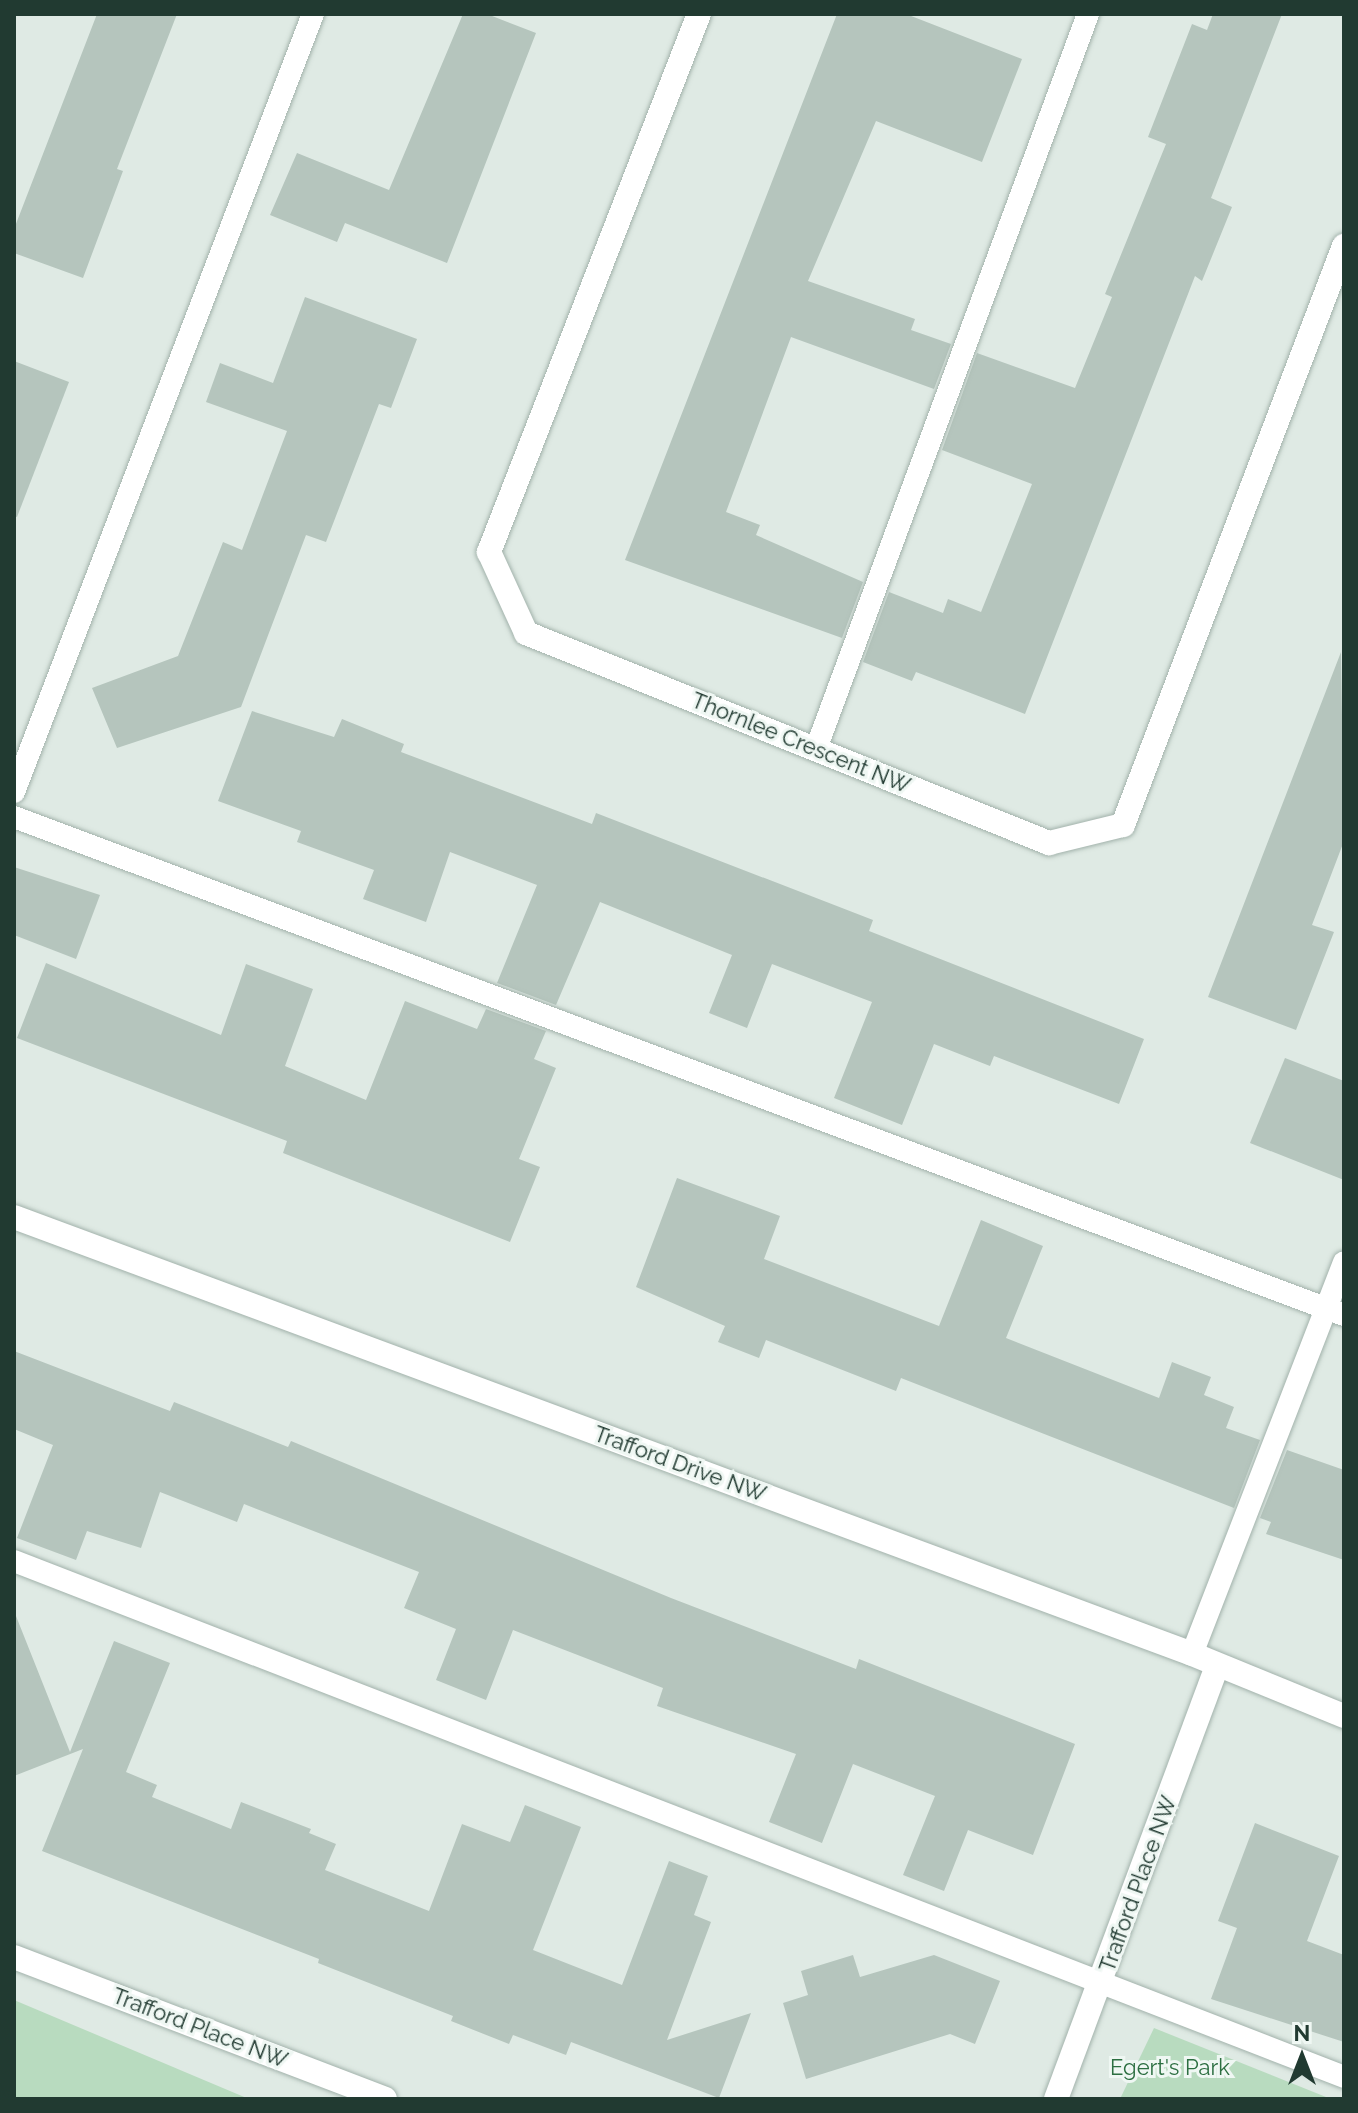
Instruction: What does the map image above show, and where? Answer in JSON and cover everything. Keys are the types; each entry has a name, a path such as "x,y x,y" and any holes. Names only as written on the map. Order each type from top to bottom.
{"street":[{"name":"Thornlee Crescent NW","path":"699,14 489,552 526,633 1049,843 1123,825 1344,246"},
{"name":"Trafford Drive NW","path":"14,1217 1192,1654 1217,1667 1344,1716"},
{"name":"Trafford Place NW","path":"1056,2099 1104,1980 1217,1667"},
{"name":"Trafford Place NW","path":"14,1957 385,2099"}],"lane":[{"path":"14,792 313,14"},
{"path":"816,749 1088,14"},
{"path":"14,817 1336,1312"},
{"path":"1192,1654 1336,1312 1344,1263"},
{"path":"14,1561 1104,1980 1344,2077"}],"green space":[{"path":"14,2000 249,2099 14,2099"},
{"name":"Egert's Park","path":"1154,2028 1331,2099 1120,2099"}],"building":[{"path":"97,14 177,14 117,169 123,171 83,278 14,253 14,229"},
{"path":"463,14 487,14 536,33 447,263 345,223 337,242 270,215 297,153 389,190"},
{"path":"837,14 906,14 1022,59 982,162 876,121 808,281 915,319 911,330 951,344 934,389 791,337 726,512 760,525 756,535 863,582 842,638 625,560"},
{"path":"1213,14 1282,14 1211,198 1232,207 1202,281 1195,276 1025,714 916,672 912,681 863,662 889,592 943,613 948,599 981,612 1032,484 942,450 977,353 1075,388 1112,297 1105,294 1166,144 1148,137 1192,24 1207,30"},
{"path":"305,297 417,339 391,408 379,404 326,542 306,535 241,707 117,748 92,688 178,656 223,542 242,550 287,431 206,402 220,363 273,383"},
{"path":"14,361 69,382 17,517 14,516"},
{"path":"1341,652 1344,841 1312,925 1334,932 1296,1030 1208,997"},
{"path":"252,711 334,737 342,719 404,744 401,752 592,824 596,813 873,920 869,931 1144,1039 1119,1104 994,1056 990,1066 934,1044 902,1125 834,1098 872,1002 772,964 747,1028 709,1013 732,955 600,902 556,1005 497,983 537,885 450,852 426,922 363,899 374,870 297,842 301,831 218,801"},
{"path":"14,867 100,895 76,959 14,935"},
{"path":"46,963 221,1035 246,964 313,989 285,1066 366,1100 405,1001 477,1029 486,1009 546,1031 534,1059 556,1068 519,1159 540,1167 510,1242 283,1153 287,1141 17,1038"},
{"path":"1285,1058 1344,1081 1344,1180 1250,1143"},
{"path":"677,1178 780,1216 764,1259 939,1326 981,1220 1043,1246 1006,1338 1159,1398 1172,1362 1211,1377 1204,1395 1234,1407 1226,1428 1260,1440 1234,1508 901,1378 896,1391 766,1340 759,1358 718,1342 725,1326 636,1287"},
{"path":"14,1351 170,1411 174,1402 288,1447 291,1441 671,1598 856,1669 859,1659 1075,1744 1033,1855 968,1830 944,1891 903,1875 935,1796 853,1764 822,1843 769,1822 796,1754 657,1706 663,1688 513,1630 486,1700 436,1680 456,1629 404,1608 419,1572 244,1504 237,1522 160,1492 141,1548 87,1531 76,1560 17,1538 53,1445 14,1429"},
{"path":"1287,1450 1344,1470 1344,1560 1266,1534 1271,1522 1260,1518"},
{"path":"16,1616 70,1752 114,1641 170,1663 126,1772 157,1785 152,1797 231,1829 241,1802 311,1829 309,1833 336,1844 325,1870 429,1911 462,1824 510,1842 525,1805 581,1827 533,1950 622,1985 669,1861 708,1876 694,1915 711,1922 667,2040 751,2013 719,2098 571,2042 566,2055 513,2035 509,2044 451,2021 453,2016 318,1963 319,1959 42,1851 83,1749 14,1776"},
{"path":"1255,1823 1339,1856 1307,1941 1344,1955 1344,2042 1211,1999 1237,1928 1218,1921"},
{"path":"853,1955 860,1977 934,1955 1000,1981 975,2044 950,2034 806,2079 783,2003 808,1995 801,1971"}]}
